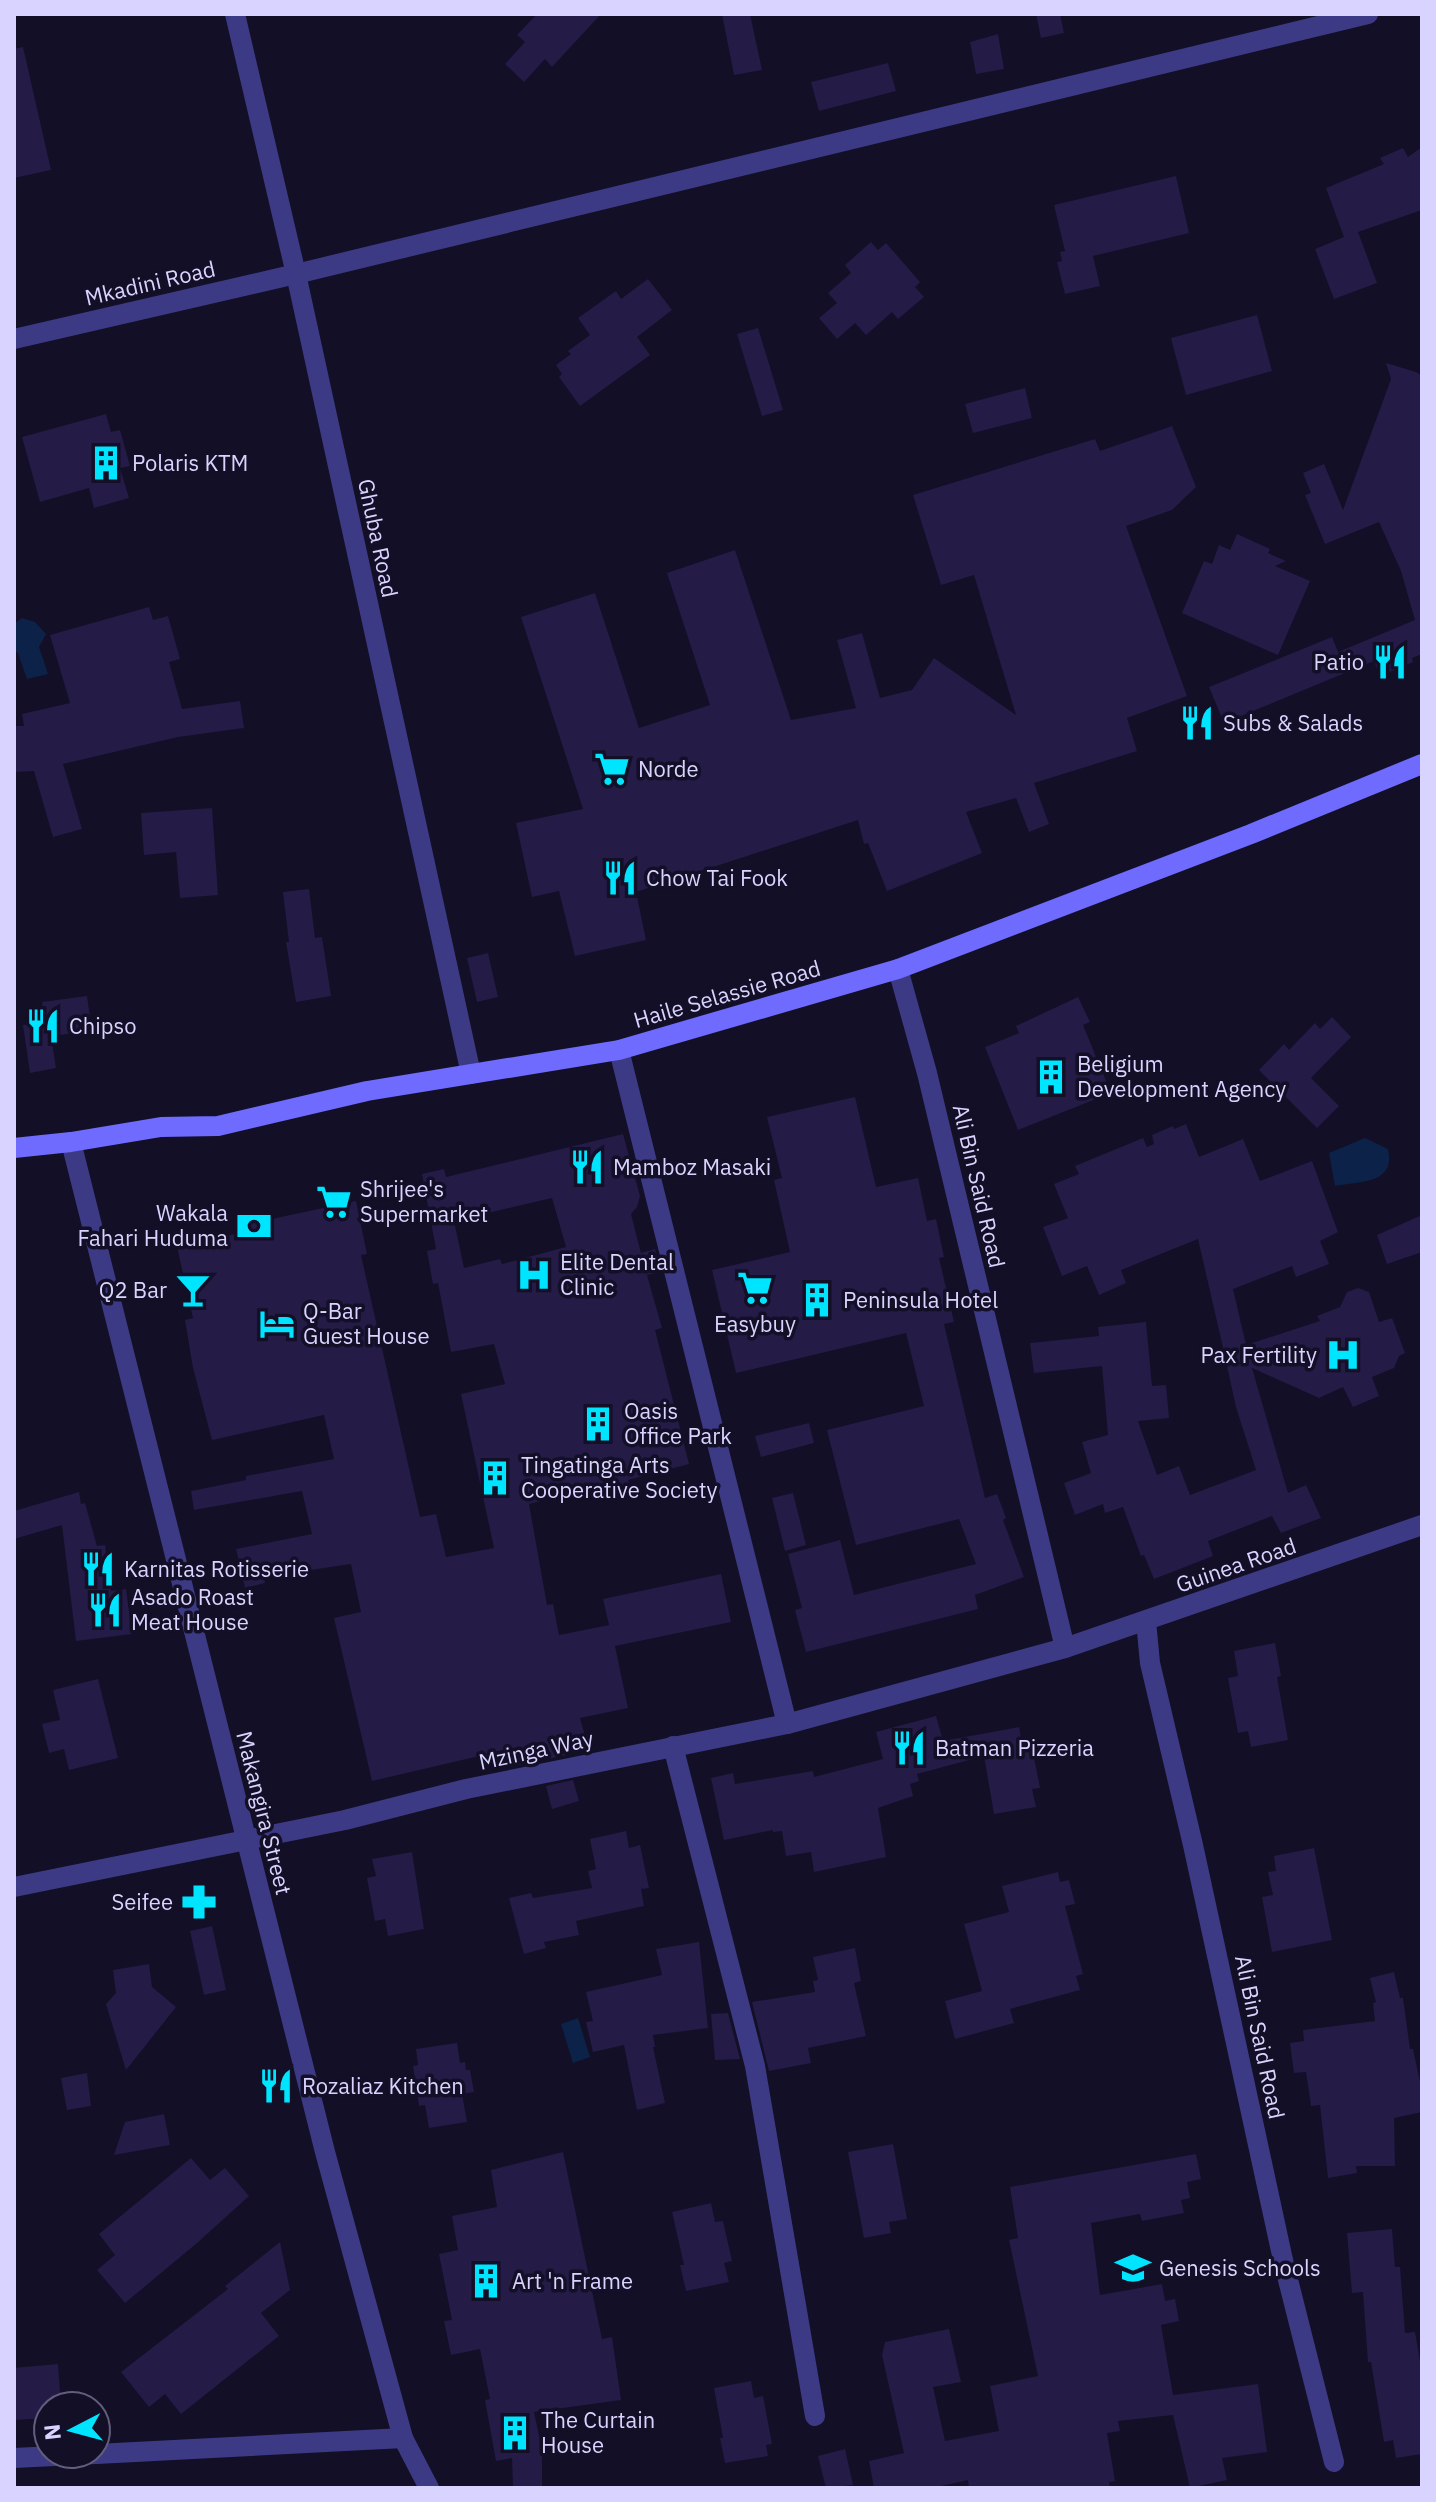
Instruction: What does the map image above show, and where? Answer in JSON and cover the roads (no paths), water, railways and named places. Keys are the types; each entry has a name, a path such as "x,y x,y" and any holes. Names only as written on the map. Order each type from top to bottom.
{"street":[{"name":"Ghuba Road","path":"235,14 296,274 471,1074"},
{"name":"Mkadini Road","path":"14,339 296,274 1368,14"},
{"name":"Haile Selassie Road","path":"14,1148 161,1127 218,1126 367,1091 619,1050 898,969 1251,834 1422,764"},
{"name":"Ali Bin Said Road","path":"898,969 927,1073 1065,1648"},
{"path":"619,1050 787,1724"},
{"name":"Makangira Street","path":"71,1142 325,2152 403,2438 429,2488"},
{"name":"Guinea Road","path":"1065,1648 1422,1525"},
{"name":"Ali Bin Said Road","path":"1146,1621 1150,1663 1197,1860 1283,2260 1334,2462"},
{"name":"Mzinga Way","path":"14,1887 246,1841 466,1789 787,1724 1065,1648"},
{"path":"673,1746 755,2066 815,2416"},
{"path":"112,2453 403,2438"}],"water":[{"path":"22,618 35,622 46,634 39,647 48,674 27,679 18,653 14,650 14,624"},
{"path":"1365,1138 1388,1149 1387,1169 1374,1179 1335,1186 1329,1153"},
{"path":"578,2018 590,2057 573,2063 561,2024"}],"place":[{"name":"Polaris KTM","path":"106,463"},
{"name":"Patio","path":"1390,662"},
{"name":"Subs & Salads","path":"1197,723"},
{"name":"Norde","path":"612,769"},
{"name":"Chow Tai Fook","path":"620,878"},
{"name":"Chipso","path":"43,1026"},
{"name":"Beligium Development Agency","path":"1051,1077"},
{"name":"Mamboz Masaki","path":"587,1167"},
{"name":"Shrijee's Supermarket","path":"334,1202"},
{"name":"Wakala Fahari Huduma","path":"254,1226"},
{"name":"Elite Dental Clinic","path":"534,1275"},
{"name":"Easybuy","path":"755,1288"},
{"name":"Q2 Bar","path":"193,1290"},
{"name":"Peninsula Hotel","path":"817,1300"},
{"name":"Q-Bar Guest House","path":"277,1324"},
{"name":"Pax Fertility","path":"1343,1355"},
{"name":"Oasis Office Park","path":"598,1424"},
{"name":"Tingatinga Arts Cooperative Society","path":"495,1478"},
{"name":"Karnitas Rotisserie","path":"98,1569"},
{"name":"Asado Roast Meat House","path":"105,1610"},
{"name":"Batman Pizzeria","path":"909,1748"},
{"name":"Seifee","path":"199,1902"},
{"name":"Rozaliaz Kitchen","path":"276,2086"},
{"name":"Genesis Schools","path":"1133,2268"},
{"name":"Art 'n Frame","path":"486,2281"},
{"name":"The Curtain House","path":"515,2433"}]}
